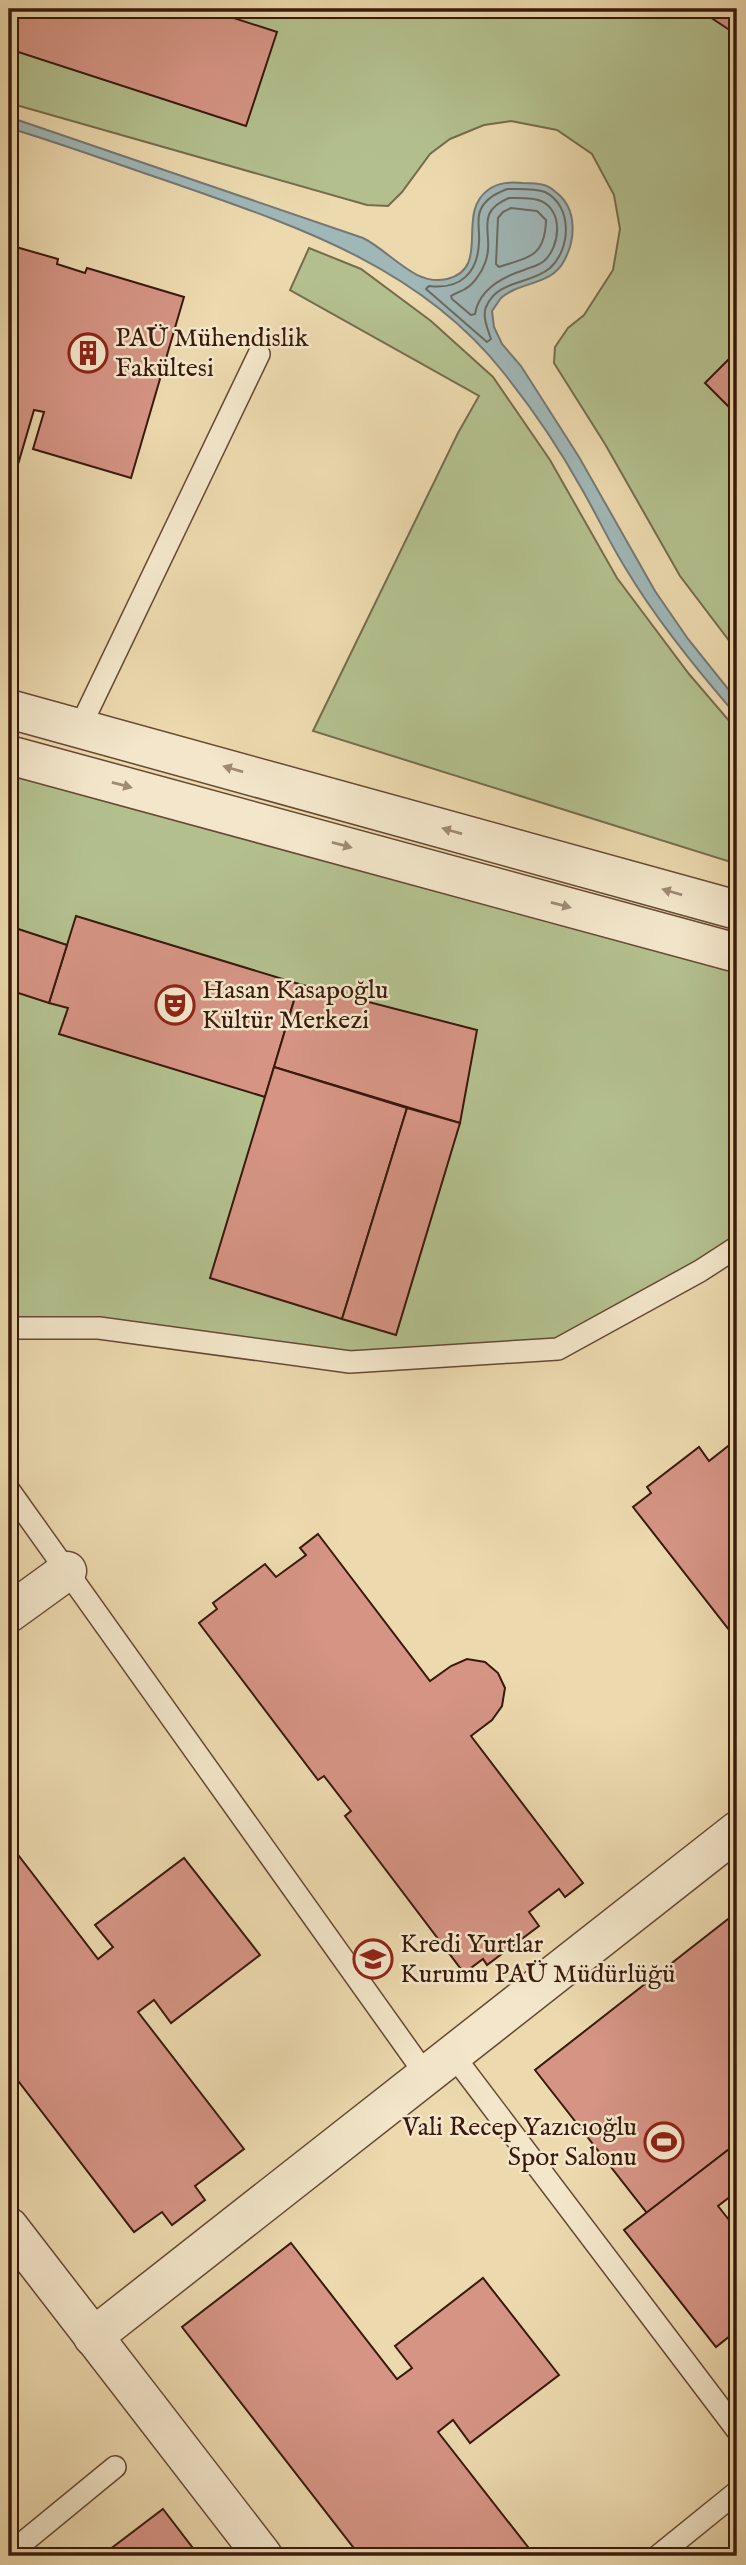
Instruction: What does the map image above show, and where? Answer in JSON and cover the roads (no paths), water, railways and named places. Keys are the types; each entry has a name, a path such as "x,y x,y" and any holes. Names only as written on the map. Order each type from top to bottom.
{"street":[{"path":"9,709 737,910"},
{"path":"64,769 80,727"},
{"path":"9,755 737,953"},
{"path":"9,1613 67,1571"},
{"path":"93,2337 737,1831"},
{"path":"9,2227 263,2556"}],"lane":[{"path":"80,727 259,354"},
{"path":"9,1328 99,1328 350,1362 558,1349 737,1247"},
{"path":"9,1490 67,1571 440,2065 737,2430"},
{"path":"9,2554 115,2467"},
{"path":"657,2556 737,2492"}],"water":[{"path":"9,117 363,238 413,273 435,280 447,279 460,273 468,264 474,212 479,200 488,190 505,183 531,183 551,188 564,200 571,216 572,234 568,252 564,261 551,275 501,298 492,311 494,327 502,344 521,366 579,457 655,591 688,639 737,700 737,716 692,663 651,607 620,559 563,456 524,399 470,336 435,305 396,278 313,235 224,201 9,128"}],"place":[{"name":"PAÜ Mühendislik Fakültesi","path":"88,353"},
{"name":"Hasan Kasapoğlu Kültür Merkezi","path":"175,1005"},
{"name":"Kredi Yurtlar Kurumu PAÜ Müdürlüğü","path":"373,1959"},
{"name":"Vali Recep Yazıcıoğlu Spor Salonu","path":"664,2142"}]}
